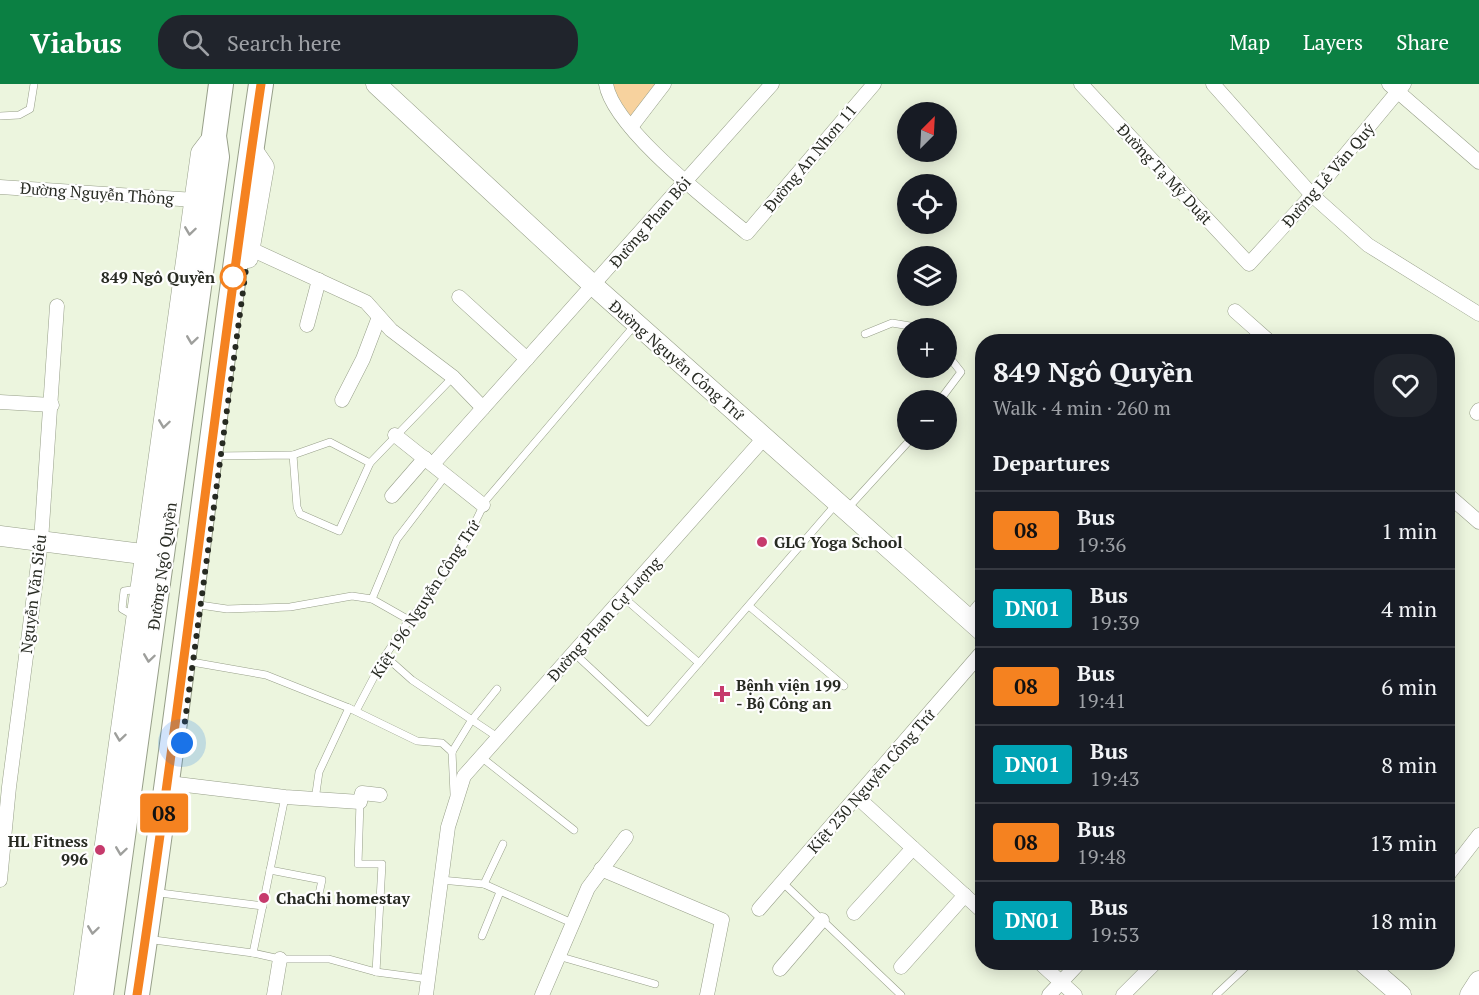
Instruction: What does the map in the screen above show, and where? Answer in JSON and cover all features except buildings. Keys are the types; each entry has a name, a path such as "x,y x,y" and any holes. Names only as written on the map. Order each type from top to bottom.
{"highway":[{"name":"Đường Ngô Quyền","path":"101,995 155,556 217,156 214,136 220,84"},
{"name":"Đường Ngô Quyền","path":"137,995 172,784 189,661 244,246 251,148 261,84"}],"street":[{"name":"Đường Nguyễn Công Trứ","path":"376,84 594,286 975,625"},
{"path":"606,84 608,96 631,127 686,182"},
{"path":"631,127 664,84"},
{"name":"Đường Phan Bôi","path":"392,496 483,408 772,84"},
{"name":"Đường An Nhơn 11","path":"686,182 747,232 874,84"},
{"name":"Đường Tạ Mỹ Duật","path":"1081,84 1250,264"},
{"path":"1213,84 1312,195 1368,245 1479,314"},
{"path":"1397,87 1479,162"},
{"name":"Đường Lê Văn Quý","path":"1250,264 1312,195 1397,87"},
{"name":"Đường Ngô Quyền","path":"155,556 201,153 214,136"},
{"name":"Đường Nguyễn Thông","path":"0,187 195,200"},
{"path":"244,246 366,302 391,330 453,377 483,408"},
{"path":"306,325 319,280"},
{"path":"459,297 527,359"},
{"name":"Nguyễn Văn Siêu","path":"0,880 4,787 41,541 57,306"},
{"path":"1235,311 1261,334"},
{"path":"342,400 363,359 379,317"},
{"path":"0,402 51,405"},
{"path":"395,435 483,506"},
{"name":"Đường Phạm Cự Lượng","path":"426,995 448,827 464,777 765,437"},
{"path":"1455,501 1479,522"},
{"path":"0,536 155,556 141,588 84,995"},
{"name":"Kiệt 230 Nguyễn Công Trứ","path":"759,909 975,660"},
{"name":"Đường Ngô Quyền","path":"146,995 172,784"},
{"path":"172,784 315,800 360,802 362,793 380,795"},
{"path":"857,797 975,904"},
{"path":"1455,861 1479,835"},
{"path":"542,995 588,888 626,837"},
{"path":"854,913 913,848"},
{"path":"601,869 722,920 707,995"},
{"path":"901,967 965,895"},
{"path":"780,969 822,920"},
{"path":"274,995 280,959"},
{"path":"1048,970 1075,995"},
{"path":"1049,995 1072,970"},
{"path":"1123,995 1148,970"},
{"path":"1378,970 1401,995"},
{"path":"1470,995 1479,981"}],"lane":[{"path":"0,116 19,115 30,109 34,84"},
{"path":"865,334 892,323 897,324"},
{"name":"Kiệt 196 Nguyễn Công Trứ","path":"315,800 319,772 353,710 409,620 434,591 462,548 483,506 637,324"},
{"path":"293,455 297,507 300,514 339,531 370,462 453,377"},
{"path":"215,456 293,455 330,442 370,462"},
{"path":"573,653 648,722 749,606 842,506 900,450"},
{"path":"372,598 397,539 446,475"},
{"path":"196,604 227,609 279,607 352,596 372,598 409,620"},
{"path":"623,597 699,663"},
{"path":"749,606 844,686"},
{"path":"966,617 975,606"},
{"path":"385,657 412,680 471,722 499,738"},
{"path":"189,661 266,675 353,710 417,741 442,743 452,752 471,722 497,689"},
{"name":"Đường Phạm Cự Lượng","path":"452,752 454,807"},
{"path":"481,757 574,830"},
{"path":"253,953 285,797"},
{"path":"360,802 358,864 382,864 376,972"},
{"path":"484,884 503,844"},
{"path":"270,870 322,880 319,894"},
{"path":"441,880 484,884 572,923"},
{"path":"782,882 901,995"},
{"path":"482,936 500,892"},
{"path":"160,893 263,906"},
{"path":"154,940 253,953 280,959 329,959 376,972 429,978"},
{"path":"558,956 655,984"},
{"path":"1216,995 1243,970"}],"shaded area":[{"path":"609,84 659,84 630,123"}],"bus line":[{"name":"08","path":"137,995 169,783 213,424 261,84"}],"place":[{"name":"849 Ngô Quyền","path":"233,277"},
{"name":"GLG Yoga School","path":"762,542"},
{"name":"Bệnh viện 199 - Bộ Công an","path":"722,694"},
{"name":"HL Fitness 996","path":"100,850"},
{"name":"ChaChi homestay","path":"264,898"}],"route":[{"path":"182,743 246,269 233,277"}]}
